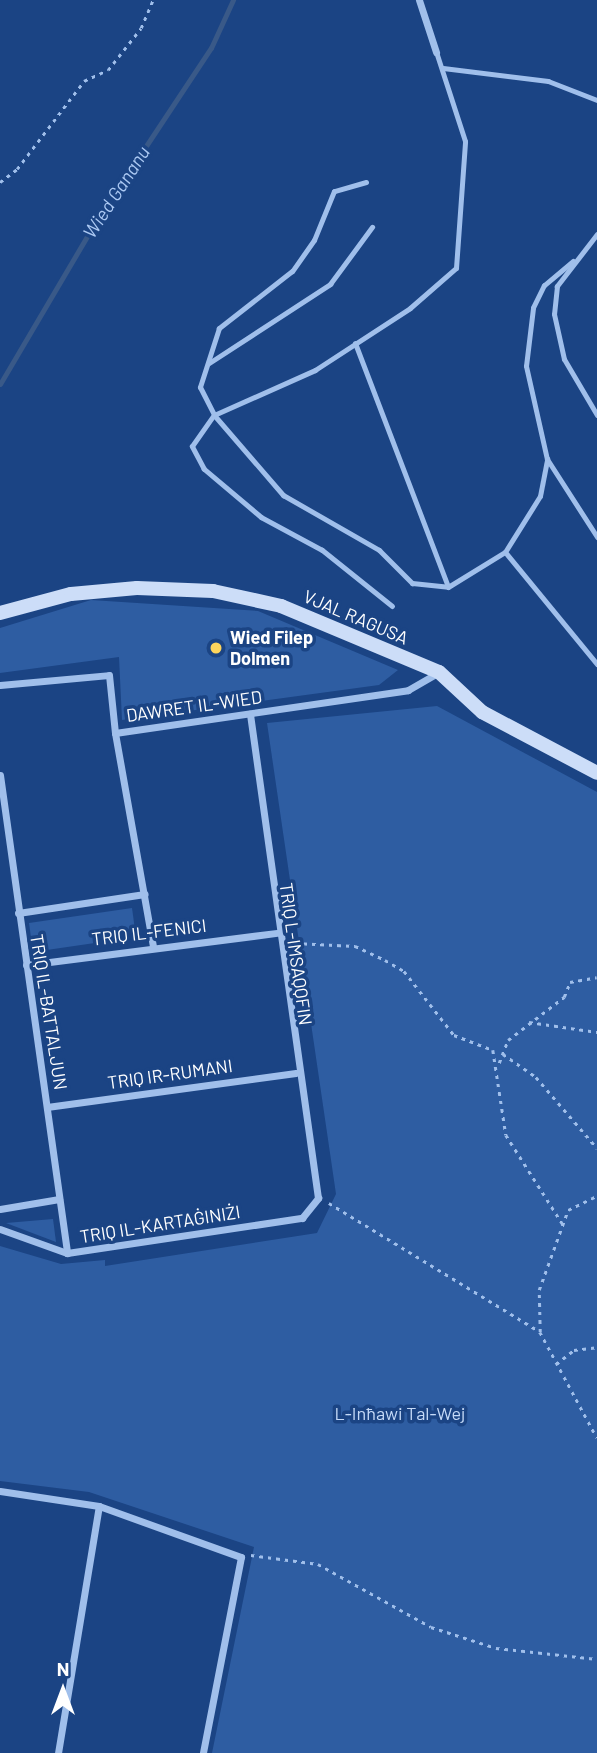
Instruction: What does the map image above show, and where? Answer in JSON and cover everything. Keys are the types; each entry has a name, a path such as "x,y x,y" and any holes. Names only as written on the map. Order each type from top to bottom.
{"main road":[{"name":"VJAL RAGUSA","path":"0,613 103,589 213,591 321,619 439,672 482,712 548,751 597,773"}],"street":[{"path":"419,0 436,52"},
{"name":"DAWRET IL-WIED","path":"0,685 109,675 115,733 408,690 439,672"},
{"name":"TRIQ L-IMSAQQFIN","path":"250,714 276,933 296,1073 318,1198"},
{"path":"115,733 153,947"},
{"name":"TRIQ IL-BATTALJUN","path":"0,775 2,816 67,1253"},
{"path":"18,913 145,894"},
{"name":"TRIQ IL-FENICI","path":"26,965 276,933"},
{"name":"TRIQ IR-RUMANI","path":"47,1107 296,1073"},
{"name":"TRIQ IL-KARTAĠINIŻI","path":"0,1229 67,1253 302,1218 318,1198"},
{"path":"0,1209 59,1199"},
{"path":"0,1491 99,1506 241,1556 203,1753"},
{"path":"58,1753 99,1506"}],"lane":[{"path":"392,606 322,551 261,517 204,469 192,446 214,415 315,370 456,268 465,141 436,52"},
{"path":"443,68 495,72 586,93 597,100"},
{"path":"586,93 597,106"},
{"path":"366,182 334,191 292,271 219,328 200,387 214,415 283,495 379,551 412,583 448,587 505,552 540,496 547,459 527,343 544,285 573,261"},
{"path":"209,363 330,284 372,227"},
{"path":"597,234 573,261 556,286 554,314 564,359 597,415"},
{"path":"355,343 448,587"},
{"path":"547,459 597,537"},
{"path":"505,552 597,664"}],"path":[{"path":"0,182 17,169 84,81 108,70 141,28 153,0"},
{"path":"278,947 342,944 385,960 404,971 454,1035 493,1050 499,1063 506,1135 564,1226"},
{"path":"499,1063 529,1022 564,997 570,982 597,977"},
{"path":"529,1022 597,1032"},
{"path":"503,1054 536,1077 597,1148"},
{"path":"597,1196 568,1210 539,1290 540,1332 555,1365 597,1438"},
{"path":"318,1198 540,1332"},
{"path":"555,1365 574,1350 597,1347"},
{"path":"241,1556 262,1552 318,1564 431,1627 496,1648 597,1659"}],"green space":[{"path":"91,600 258,611 398,670 379,685 122,720 119,657 0,673 0,628"},
{"name":"L-Inħawi Tal-Wej","path":"437,706 597,792 597,1753 212,1753 254,1547 89,1492 0,1481 0,1246 61,1264 105,1260 105,1266 317,1233 336,1194 267,723"},
{"path":"132,908 136,937 33,952 29,923"},
{"path":"53,1219 56,1242 6,1223"}],"waterway":[{"name":"Wied Gananu","path":"0,384 95,223 211,48 233,0"}],"place":[{"name":"Wied Filep Dolmen","path":"216,648"}]}
